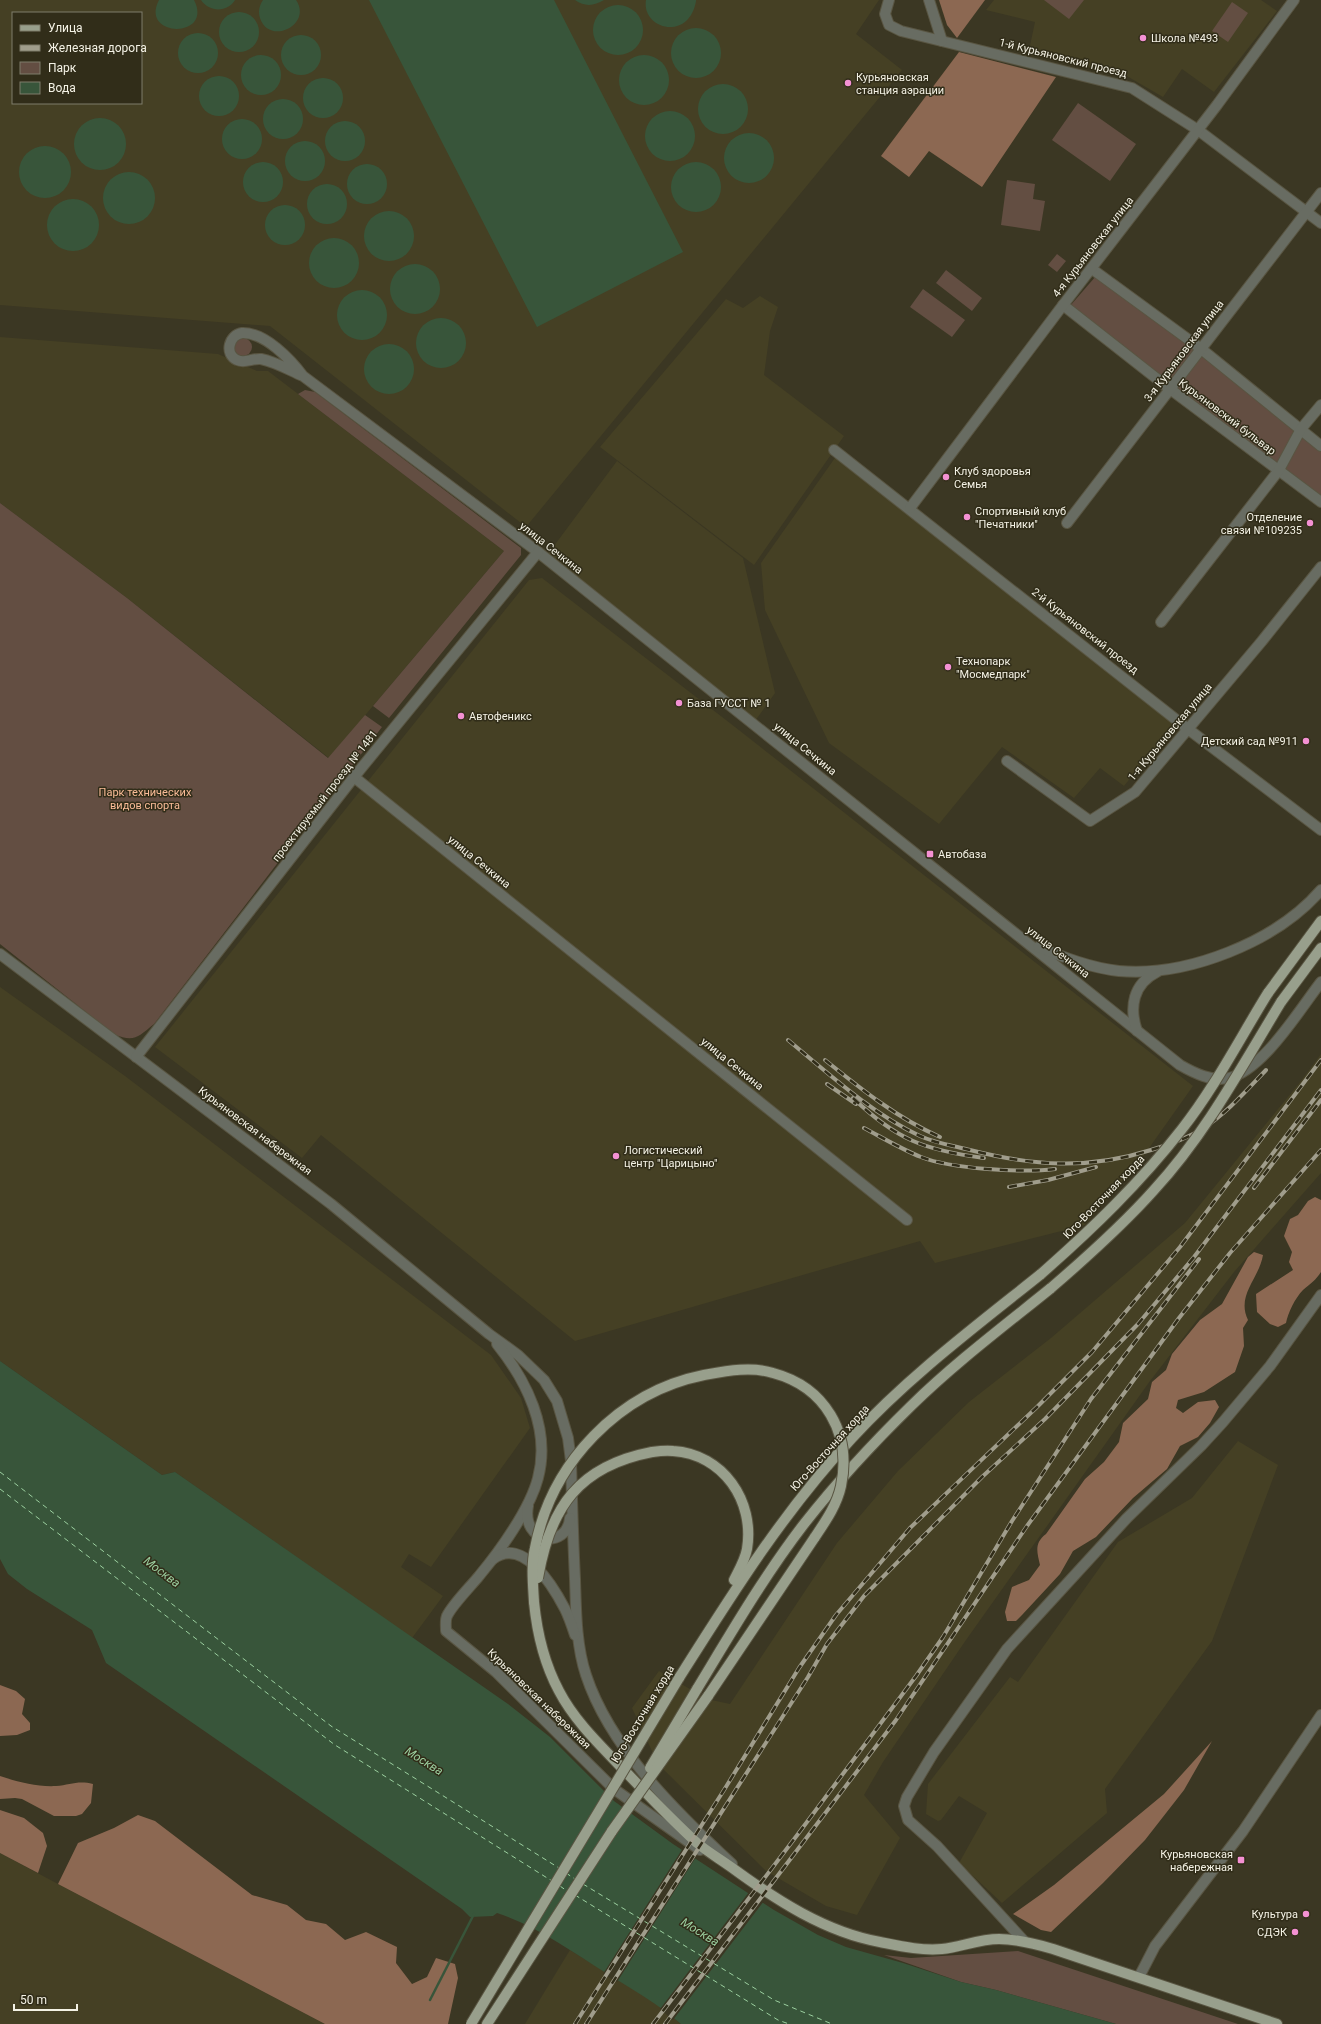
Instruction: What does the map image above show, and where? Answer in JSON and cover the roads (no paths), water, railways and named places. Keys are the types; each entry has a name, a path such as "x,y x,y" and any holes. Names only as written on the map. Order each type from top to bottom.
{"main road":[{"name":"Юго-Восточная хорда","path":"471,2024 679,1678 742,1578 788,1513 852,1438 899,1391 962,1337 1041,1274 1104,1218 1142,1178 1183,1128 1212,1086 1268,993 1321,921"},
{"path":"487,2024 612,1831 697,1688 763,1582 804,1524 864,1454 912,1404 1104,1242 1160,1184 1196,1138 1231,1085 1281,1002 1321,948"},
{"path":"612,1831 708,1696 815,1537 830,1514 841,1487 843,1448 838,1427 828,1409 813,1393 796,1381 772,1372 748,1370 719,1372 690,1378 661,1388 634,1402 593,1435 574,1458 558,1483 542,1520 534,1549 534,1602 541,1646 559,1691 572,1712 598,1743 653,1800 699,1844 754,1884"},
{"path":"534,1602 543,1549 557,1514 577,1488 597,1472 614,1462 652,1452 673,1451 691,1454 708,1461 723,1472 734,1485 742,1499 746,1514 748,1532 746,1550 741,1567 712,1625"},
{"name":"Курьяновская набережная","path":"754,1884 821,1924 849,1934 880,1942 916,1948 940,1949 977,1941 1000,1939 1024,1941 1054,1949 1277,2024"},
{"path":"490,2024 495,2011"}],"street":[{"name":"1-й Курьяновский проезд","path":"890,0 885,14 889,25 901,31 1132,88 1198,130 1321,223"},
{"path":"929,0 942,41"},
{"name":"4-я Курьяновская улица","path":"910,508 1063,305 1198,130 1294,0"},
{"name":"3-я Курьяновская улица","path":"1067,523 1200,348 1321,193"},
{"path":"1092,269 1200,348 1321,446"},
{"name":"Курьяновский бульвар","path":"1063,305 1170,389 1321,502"},
{"name":"улица Сечкина","path":"303,376 291,360 276,347 263,340 250,334 242,334 237,335 231,341 229,350 234,358 247,361 258,359 271,361 303,376 538,552 1180,1065 1197,1074 1216,1079 1229,1078 1244,1072 1261,1058 1321,982"},
{"path":"1161,622 1279,470 1301,430 1321,405"},
{"name":"2-й Курьяновский проезд","path":"834,450 910,508 1188,729 1321,830"},
{"name":"проектируемый проезд № 1481","path":"136,1057 354,777 538,552"},
{"name":"1-я Курьяновская улица","path":"1007,761 1090,821 1135,792 1321,567"},
{"name":"улица Сечкина","path":"354,777 907,1220"},
{"path":"1027,943 1064,957 1117,971 1142,972 1175,968 1235,949 1268,934 1293,917 1321,890"},
{"name":"Курьяновская набережная","path":"0,954 331,1204 489,1334 518,1355 544,1380 556,1401 568,1438 571,1461 576,1605 580,1650 586,1675 599,1707 624,1746 662,1794 700,1834 754,1884"},
{"path":"1137,1031 1133,1016 1134,996 1143,982 1160,970"},
{"path":"1024,1941 937,1846 908,1820 904,1806 907,1797 934,1752 1006,1649 1127,1518 1202,1446 1270,1366 1321,1295"},
{"name":"Курьяновская набережная","path":"489,1334 521,1378 538,1420 542,1448 538,1478 528,1502 492,1561 447,1616 446,1631 496,1672 614,1789 727,1869 754,1884"},
{"path":"528,1502 526,1518 530,1528 538,1536 548,1538 559,1536 567,1529 570,1523 572,1506"},
{"path":"492,1561 498,1556 511,1552 525,1557 533,1564 566,1610 580,1650"},
{"path":"1139,1977 1155,1946 1243,1831 1321,1715"}],"water":[{"path":"159,0 194,0 197,13 194,22 186,27 176,29 167,27 159,22 156,13"},
{"path":"201,0 235,0 232,4 223,9 213,9 204,4"},
{"path":"263,0 296,0 300,9 299,17 288,29 272,31 265,26 260,18 259,9"},
{"path":"369,0 554,0 683,252 537,327"},
{"path":"575,0 604,0 597,4 586,5"},
{"path":"646,0 696,1 692,14 685,22 676,26 666,27 658,24 651,18 646,10"},
{"path":"613,5 623,5 636,12 643,25 643,35 636,48 623,55 613,55 604,51 597,44 593,35 593,25 597,16 604,9"},
{"path":"243,12 250,15 256,21 259,32 258,40 250,49 243,52 235,52 228,49 220,40 219,28 222,21 231,13"},
{"path":"691,28 701,28 714,35 721,48 721,58 714,71 701,78 691,78 682,74 675,67 671,58 671,48 675,39 682,32"},
{"path":"202,33 209,36 215,42 218,53 217,61 209,70 202,73 194,73 187,70 179,61 178,49 181,42 190,34"},
{"path":"305,35 312,38 318,44 321,55 320,63 312,72 305,75 297,75 290,72 282,63 281,51 284,44 293,36"},
{"path":"265,55 272,58 278,64 281,75 280,83 272,92 265,95 257,95 250,92 242,83 241,71 244,64 253,56"},
{"path":"639,55 649,55 662,62 669,75 669,85 662,98 649,105 639,105 630,101 623,94 619,85 619,75 623,66 630,59"},
{"path":"223,76 230,79 236,85 239,96 238,104 230,113 223,116 215,116 208,113 200,104 199,92 202,85 211,77"},
{"path":"327,78 334,81 340,87 343,98 342,106 334,115 327,118 319,118 312,115 304,106 303,94 306,87 315,79"},
{"path":"718,84 728,84 741,91 748,104 748,114 741,127 728,134 718,134 709,130 702,123 698,114 698,104 702,95 709,88"},
{"path":"287,99 294,102 300,108 303,119 302,127 294,136 287,139 279,139 272,136 264,127 263,115 266,108 275,100"},
{"path":"665,111 675,111 688,118 695,131 695,141 688,154 675,161 665,161 656,157 649,150 645,141 645,131 649,122 656,115"},
{"path":"100,118 110,120 118,126 124,134 126,144 124,154 118,162 110,168 100,170 90,168 82,162 76,154 74,144 76,134 82,126 90,120"},
{"path":"246,119 253,122 259,128 262,139 261,147 253,156 246,159 238,159 231,156 223,147 222,135 225,128 234,120"},
{"path":"349,121 356,124 362,130 365,141 364,149 356,158 349,161 341,161 334,158 326,149 325,137 328,130 337,122"},
{"path":"744,133 754,133 767,140 774,153 774,163 767,176 754,183 744,183 735,179 728,172 724,163 724,153 728,144 735,137"},
{"path":"309,141 316,144 322,150 325,161 324,169 316,178 309,181 301,181 294,178 286,169 285,157 288,150 297,142"},
{"path":"45,146 55,148 63,154 69,162 71,172 69,182 63,190 55,196 45,198 35,196 27,190 21,182 19,172 21,162 27,154 35,148"},
{"path":"267,162 274,165 280,171 283,182 282,190 274,199 267,202 259,202 252,199 244,190 243,178 246,171 255,163"},
{"path":"691,162 701,162 714,169 721,182 721,192 714,205 701,212 691,212 682,208 675,201 671,192 671,182 675,173 682,166"},
{"path":"371,164 378,167 384,173 387,184 386,192 378,201 371,204 363,204 356,201 348,192 347,180 350,173 359,165"},
{"path":"129,172 139,174 147,180 153,188 155,198 153,208 147,216 139,222 129,224 119,222 111,216 105,208 103,198 105,188 111,180 119,174"},
{"path":"331,184 338,187 344,193 347,204 346,212 338,221 331,224 323,224 316,221 308,212 307,200 310,193 319,185"},
{"path":"73,199 83,201 91,207 97,215 99,225 97,235 91,243 83,249 73,251 63,249 55,243 49,235 47,225 49,215 55,207 63,201"},
{"path":"289,205 296,208 302,214 305,225 304,233 296,242 289,245 281,245 274,242 266,233 265,221 268,214 277,206"},
{"path":"389,211 399,213 407,218 412,226 414,236 412,246 407,254 399,259 389,261 379,259 371,254 366,246 364,236 366,226 371,218 379,213"},
{"path":"334,238 344,240 352,245 357,253 359,263 357,273 352,281 344,286 334,288 324,286 316,281 311,273 309,263 311,253 316,245 324,240"},
{"path":"415,264 425,266 433,271 438,279 440,289 438,299 433,307 425,312 415,314 405,312 397,307 392,299 390,289 392,279 397,271 405,266"},
{"path":"362,290 372,292 380,297 385,305 387,315 385,325 380,333 372,338 362,340 352,338 344,333 339,325 337,315 339,305 344,297 352,292"},
{"path":"441,318 451,320 459,325 464,333 466,343 464,353 459,361 451,366 441,368 431,366 423,361 418,353 416,343 418,333 423,325 431,320"},
{"path":"389,344 399,346 407,351 412,359 414,369 412,379 407,387 399,392 389,394 379,392 371,387 366,379 364,369 366,359 371,351 379,346"},
{"name":"Москва","path":"0,1361 162,1475 175,1472 508,1704 550,1737 614,1801 673,1844 774,1910 818,1935 846,1947 903,1963 961,1982 996,1990 1116,2024 681,2024 635,1991 540,1932 512,1918 497,1913 493,1916 470,1917 462,1909 106,1663 92,1630 27,1589 8,1574 0,1559"}],"waterway":[{"path":"430,2000 474,1914"}],"railway":[{"path":"788,1040 851,1092 884,1116 920,1136 938,1142 1016,1160 1060,1164 1105,1161 1157,1148 1190,1136 1211,1123 1236,1102 1266,1070"},
{"path":"825,1060 894,1112 940,1137"},
{"path":"575,2024 724,1790 799,1668 836,1615 910,1528 1037,1407 1092,1352 1180,1247 1321,1060"},
{"path":"827,1084 856,1104"},
{"path":"586,2024 808,1677 827,1644 864,1596 982,1477 1045,1419 1138,1324 1194,1257 1321,1090"},
{"path":"853,1098 884,1124 912,1141 944,1151 984,1158"},
{"path":"1254,1188 1321,1100"},
{"path":"864,1128 906,1150 934,1161 987,1169 1055,1169"},
{"path":"665,2024 896,1720 1027,1526 1179,1318 1230,1253 1321,1150"},
{"path":"1009,1187 1048,1180 1096,1167"},
{"path":"653,2024 916,1676 943,1637 1012,1521 1091,1399 1199,1259"}],"place":[{"name":"Школа №493","path":"1143,38"},
{"name":"Курьяновская станция аэрации","path":"848,83"},
{"name":"Клуб здоровья Семья","path":"946,477"},
{"name":"Спортивный клуб \"Печатники\"","path":"967,517"},
{"name":"Отделение связи №109235","path":"1310,523"},
{"name":"Технопарк \"Мосмедпарк\"","path":"948,667"},
{"name":"База ГУССТ № 1","path":"679,703"},
{"name":"Автофеникс","path":"461,716"},
{"name":"Детский сад №911","path":"1306,741"},
{"name":"Автобаза","path":"930,854"},
{"name":"Логистический центр \"Царицыно\"","path":"616,1156"},
{"name":"Курьяновская набережная","path":"1241,1860"},
{"name":"Культура","path":"1306,1914"},
{"name":"СДЭК","path":"1295,1932"}],"park label":[{"name":"Парк технических видов спорта","path":"145,798"}]}
